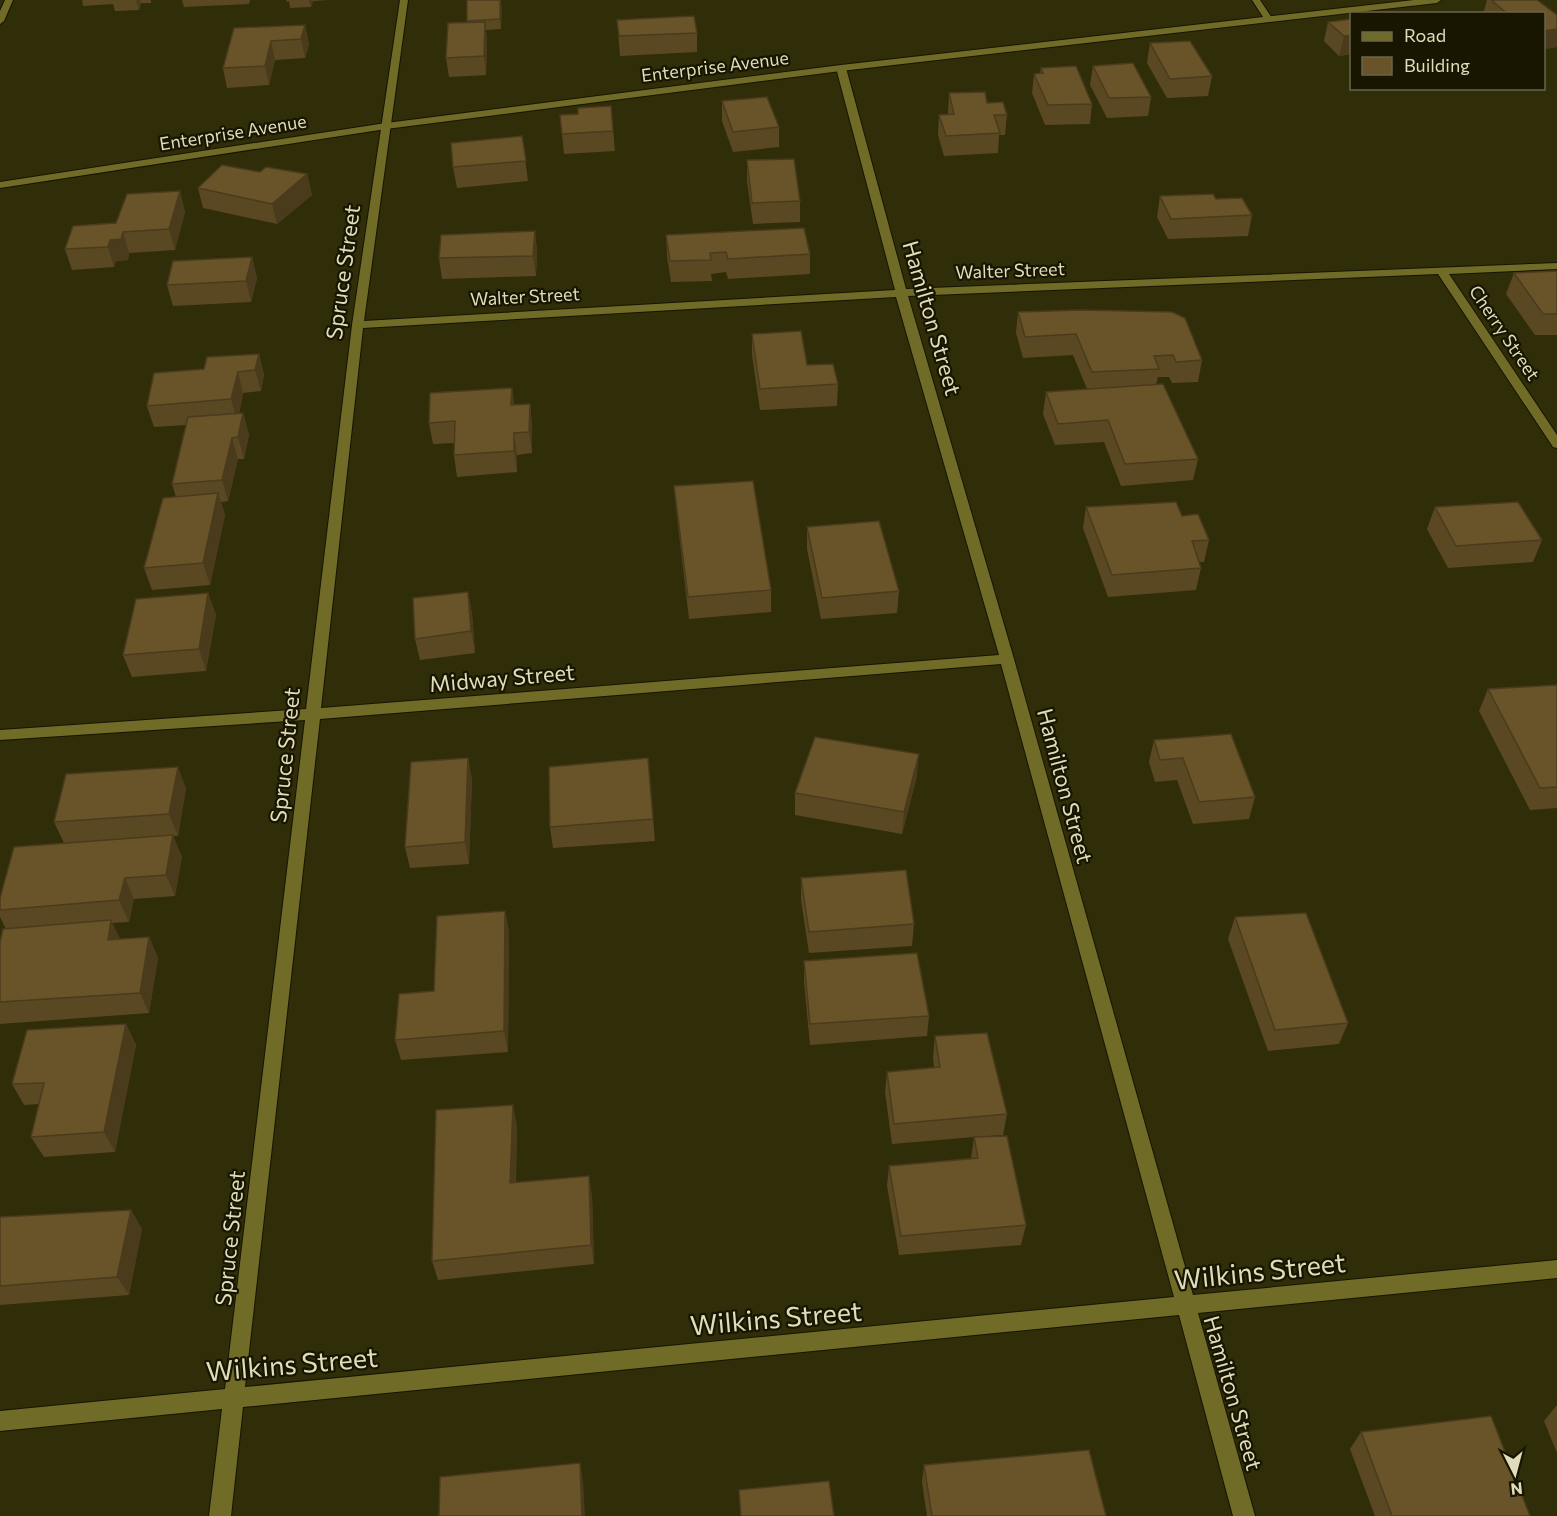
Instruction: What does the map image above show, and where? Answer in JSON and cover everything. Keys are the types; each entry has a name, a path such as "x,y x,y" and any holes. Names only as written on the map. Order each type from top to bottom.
{"street":[{"path":"0,21 9,0"},
{"name":"Spruce Street","path":"220,1516 358,325 404,0"},
{"path":"1256,0 1268,18"},
{"name":"Enterprise Avenue","path":"0,185 386,126 841,68 1437,0"},
{"name":"Hamilton Street","path":"841,68 901,293 1007,659 1244,1516"},
{"name":"Walter Street","path":"358,325 901,293 1557,266"},
{"name":"Cherry Street","path":"1442,272 1557,444"},
{"name":"Midway Street","path":"0,735 312,714 1007,659"},
{"name":"Wilkins Street","path":"0,1421 1557,1269"}],"building":[{"path":"467,0 500,0 500,19 467,21"},
{"path":"1491,0 1537,0 1557,15 1557,29 1545,31 1545,12 1506,12"},
{"path":"694,16 697,33 619,36 617,20"},
{"path":"1350,19 1350,35 1344,36 1328,22"},
{"path":"485,22 484,56 446,58 448,23"},
{"path":"305,25 301,39 271,41 265,66 223,68 234,28"},
{"path":"1190,41 1212,76 1170,79 1150,43"},
{"path":"1133,63 1151,97 1109,98 1093,66"},
{"path":"1076,66 1092,104 1048,105 1034,74 1043,73 1041,68"},
{"path":"985,92 987,103 1003,102 1007,115 994,115 1000,133 946,136 939,115 954,114 949,93"},
{"path":"767,97 779,127 733,132 722,101"},
{"path":"611,106 613,131 562,134 560,115 578,114 578,108"},
{"path":"522,136 526,161 453,167 451,143"},
{"path":"794,159 800,201 752,203 747,160"},
{"path":"222,165 260,172 266,167 307,174 272,204 198,188"},
{"path":"180,191 169,229 123,232 121,239 110,240 108,247 65,249 73,226 116,223 127,194"},
{"path":"1213,194 1216,199 1242,198 1252,215 1171,219 1160,196"},
{"path":"804,228 810,254 728,259 726,252 710,253 711,260 670,261 666,235"},
{"path":"535,231 533,256 439,258 441,235"},
{"path":"252,257 246,281 167,285 173,261"},
{"path":"1557,271 1557,314 1543,314 1514,273"},
{"path":"1081,310 1172,312 1185,318 1202,360 1176,362 1173,355 1154,356 1159,369 1092,372 1076,334 1025,337 1018,312"},
{"path":"801,331 807,365 833,364 838,384 760,389 752,334"},
{"path":"259,354 255,370 238,372 231,399 147,406 154,373 204,369 207,357"},
{"path":"1163,384 1198,459 1125,464 1108,420 1058,424 1046,392"},
{"path":"512,388 511,405 530,404 529,432 514,433 514,451 454,455 455,421 429,423 430,393"},
{"path":"243,413 238,437 232,438 222,480 172,484 188,417"},
{"path":"753,481 771,590 688,597 674,486"},
{"path":"218,493 203,563 144,568 163,498"},
{"path":"1176,502 1182,516 1198,514 1209,540 1192,541 1201,568 1112,575 1086,507"},
{"path":"1518,502 1542,540 1456,546 1435,507"},
{"path":"879,521 899,591 822,598 807,527"},
{"path":"468,592 471,631 415,639 413,598"},
{"path":"208,593 199,649 123,655 136,599"},
{"path":"1557,685 1557,787 1540,788 1488,689"},
{"path":"1231,734 1255,797 1199,802 1183,758 1160,760 1154,740"},
{"path":"815,737 919,754 904,812 795,793"},
{"path":"468,758 465,842 405,847 411,762"},
{"path":"648,758 653,819 550,827 549,767"},
{"path":"178,767 169,814 54,822 66,774"},
{"path":"173,835 166,875 125,878 119,900 0,910 0,898 14,847"},
{"path":"906,870 914,924 809,932 801,878"},
{"path":"505,911 504,1031 395,1040 399,994 434,991 437,916"},
{"path":"1306,913 1348,1023 1275,1030 1235,917"},
{"path":"111,920 108,940 149,937 140,993 0,1002 0,942 3,929"},
{"path":"917,953 929,1016 810,1024 804,961"},
{"path":"126,1024 104,1132 31,1137 44,1083 12,1084 27,1030"},
{"path":"987,1033 1007,1114 894,1124 887,1072 940,1067 935,1036"},
{"path":"513,1105 510,1183 589,1176 591,1245 432,1261 436,1110"},
{"path":"1007,1136 1026,1225 901,1236 889,1166 978,1158 974,1137"},
{"path":"131,1210 117,1277 0,1286 0,1217"},
{"path":"1491,1416 1530,1516 1392,1516 1361,1432"},
{"path":"1089,1450 1106,1516 932,1516 924,1465"},
{"path":"580,1463 582,1516 439,1516 440,1477"},
{"path":"829,1481 834,1516 741,1516 739,1490"}]}
